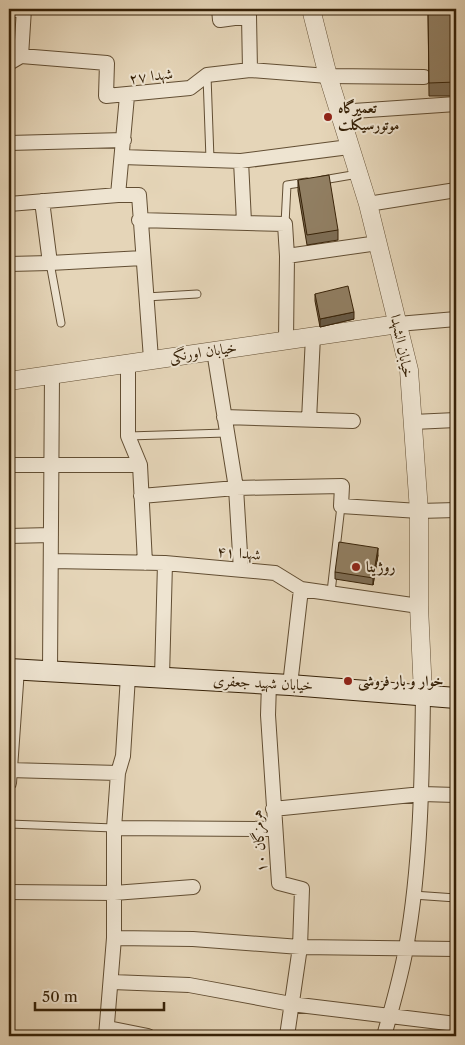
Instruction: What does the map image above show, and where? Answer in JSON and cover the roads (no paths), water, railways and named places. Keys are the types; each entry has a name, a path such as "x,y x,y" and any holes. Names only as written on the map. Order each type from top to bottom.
{"main road":[{"name":"خیابان شهید جعفری","path":"13,669 290,684 456,698"}],"street":[{"path":"9,10 24,9 15,59"},
{"path":"219,9 220,20 249,16 250,70"},
{"name":"خیابان الشهدا","path":"311,9 328,76 368,204 409,370 419,511 419,606 424,694"},
{"name":"شهدا ۲۷","path":"15,59 107,63 106,96 127,96 190,88 207,76 250,70 328,76 424,77"},
{"path":"118,196 127,96"},
{"path":"339,112 456,104"},
{"path":"9,143 124,140"},
{"path":"122,157 241,161 349,147"},
{"path":"241,161 244,222"},
{"path":"368,204 456,190"},
{"path":"9,204 139,195 139,220 151,360"},
{"path":"42,201 50,263"},
{"path":"139,220 285,224 287,256 286,340"},
{"path":"287,256 378,243"},
{"path":"9,264 143,258"},
{"path":"398,324 456,319"},
{"name":"خیابان اورنگی","path":"9,381 398,324"},
{"path":"309,420 313,336"},
{"path":"214,351 236,488 241,570"},
{"path":"128,363 128,436 140,465 145,563"},
{"path":"50,671 52,375"},
{"path":"224,417 353,421"},
{"path":"413,422 456,420"},
{"path":"9,465 140,465"},
{"path":"142,496 236,488 342,486 341,506 419,511 456,510"},
{"path":"9,536 51,535"},
{"name":"شهدا ۴۱","path":"51,561 165,564 275,573 302,588 419,606"},
{"path":"162,678 165,564"},
{"path":"290,684 302,588"},
{"path":"13,669 9,774 118,773"},
{"path":"128,676 123,756 118,773 114,828 114,938 107,1032 143,1036"},
{"name":"هرمزگان ۱۰","path":"269,683 268,715 272,809 279,883 302,889 300,947 287,1036"},
{"path":"384,1036 406,948 413,895 422,794 424,694"},
{"path":"272,809 422,794 456,795"},
{"path":"114,828 274,829"},
{"path":"9,892 114,893 194,887"},
{"path":"114,938 193,939 300,947 456,949"},
{"path":"112,982 189,985 291,1004 456,1024"}],"lane":[{"path":"207,76 210,159"},
{"path":"285,224 287,186 358,174"},
{"path":"50,263 61,323"},
{"path":"146,297 197,294"},
{"path":"128,436 226,433"},
{"path":"330,592 341,506"},
{"path":"9,824 114,828"},
{"path":"413,895 456,898"}],"place":[{"name":"تعمیرگاه موتورسیکلت","path":"328,117"},
{"name":"روژینا","path":"356,567"},
{"name":"خوار و بار فروشی","path":"348,681"}]}
